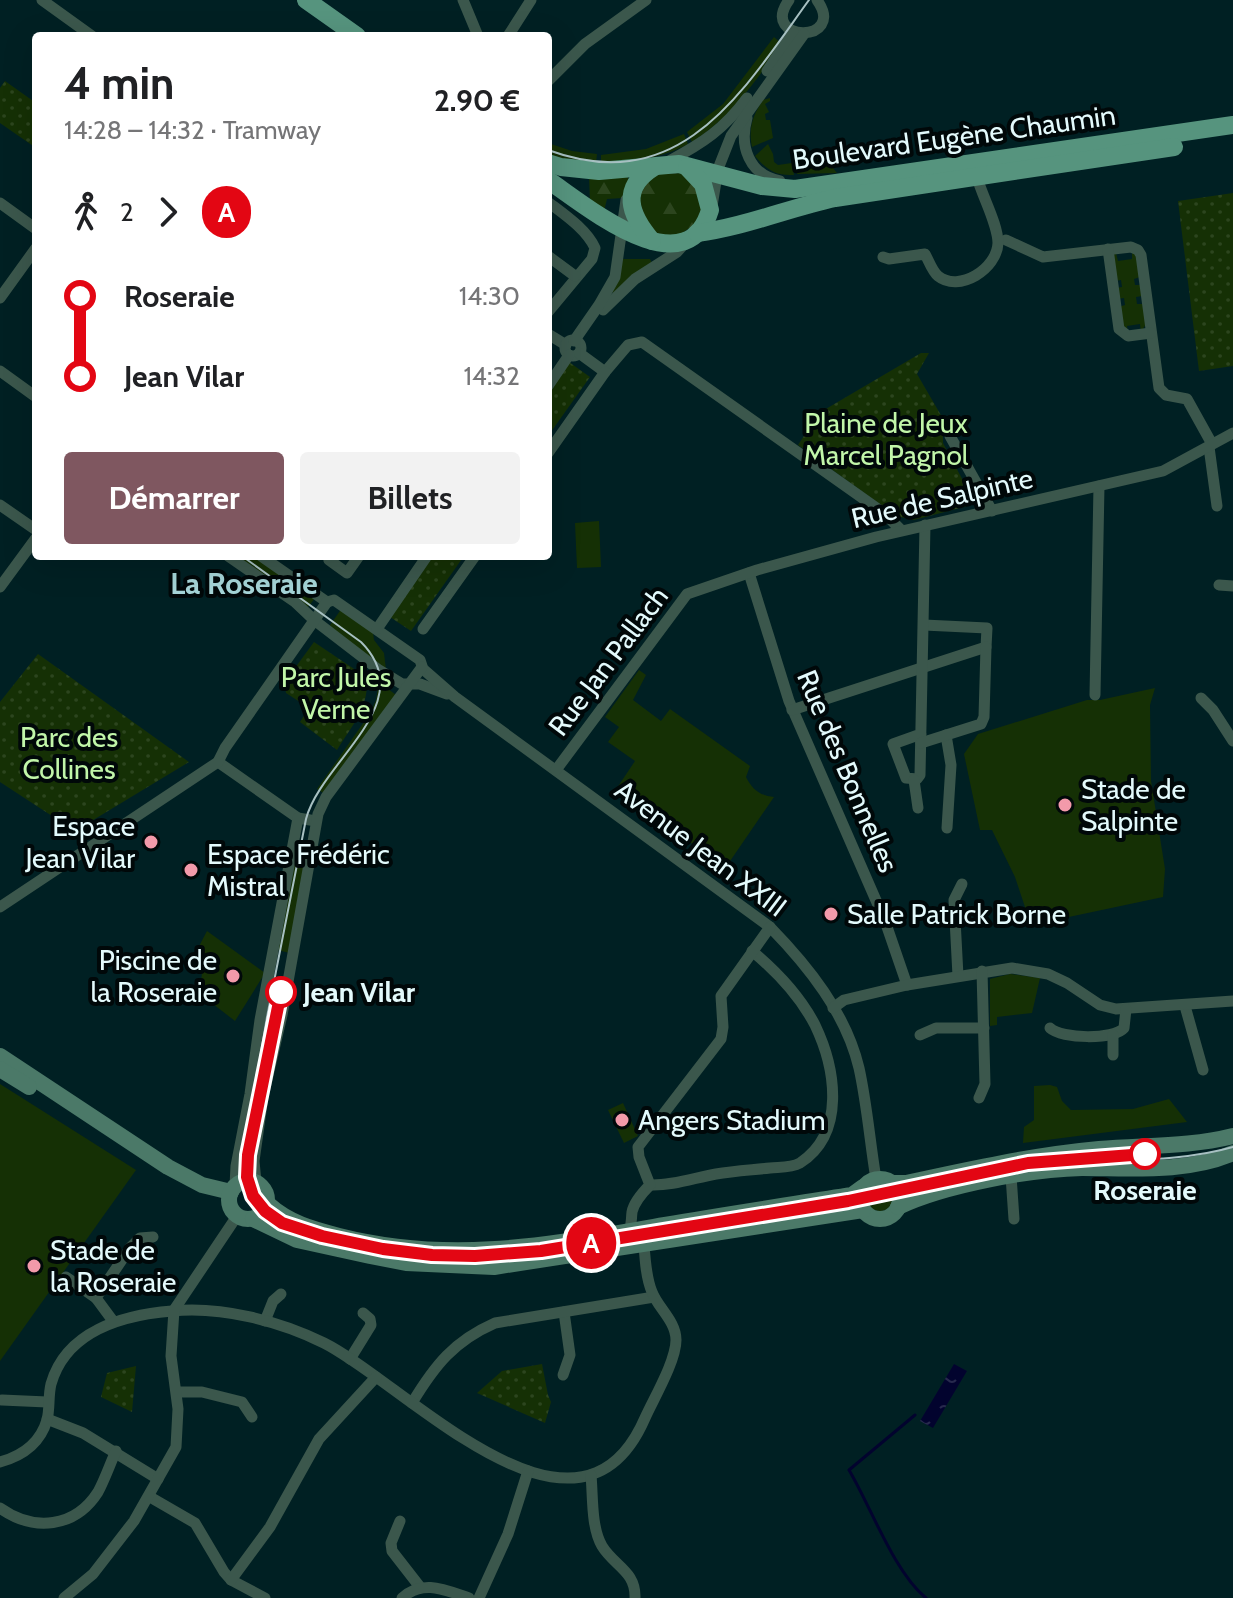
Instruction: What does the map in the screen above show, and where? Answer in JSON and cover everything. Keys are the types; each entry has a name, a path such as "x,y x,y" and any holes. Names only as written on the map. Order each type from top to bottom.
{"main road":[{"path":"289,0 334,32"},
{"path":"306,0 351,32"},
{"name":"Boulevard Eugène Chaumin","path":"685,166 717,176 785,189 1233,125"},
{"name":"Boulevard Eugène Chaumin","path":"692,237 835,198 1233,137"},
{"path":"552,164 599,171 660,165 685,166 703,184 710,210 692,237 670,243 652,241 622,228 552,183"},
{"path":"652,241 635,219 631,193 639,178 660,165"}],"street":[{"path":"42,0 86,32"},
{"path":"463,0 476,32"},
{"path":"511,32 531,0"},
{"path":"552,77 585,44 646,0"},
{"path":"789,0 783,12 784,18 798,33"},
{"path":"660,165 712,136 730,121 798,33 813,32 820,25 823,14 821,2"},
{"path":"710,210 714,203 717,176 731,136 798,33"},
{"path":"749,109 743,130 744,145 747,156 762,176 779,181 843,178 857,181"},
{"path":"883,257 889,259 925,254 935,274 947,279 976,276 987,268 997,250 997,235 977,177"},
{"path":"574,348 611,286 618,264 626,201 631,193"},
{"path":"0,203 32,226"},
{"path":"552,205 586,234 595,252 552,307"},
{"path":"552,380 595,318 615,297 677,252 692,237"},
{"path":"1006,240 1043,257 1131,247 1140,252 1159,388 1166,395 1187,399 1211,446 1217,506"},
{"path":"1108,249 1119,329 1128,336 1151,333"},
{"path":"0,298 32,254"},
{"path":"552,259 575,276"},
{"path":"552,336 574,348 605,372"},
{"path":"552,447 628,345 642,342 885,514 901,530"},
{"path":"0,371 32,394"},
{"name":"Rue de Salpinte","path":"749,573 901,530 1163,471 1233,433"},
{"path":"950,436 992,511"},
{"path":"1095,695 1099,486"},
{"path":"867,503 878,526 876,537"},
{"path":"0,505 32,527"},
{"path":"914,780 920,775 925,525"},
{"path":"0,587 32,543"},
{"name":"Avenue Jean XXIII","path":"234,560 295,602 379,670 402,684 420,684 455,697"},
{"name":"Avenue Jean XXIII","path":"267,560 327,602 334,600 420,660 422,667 455,697 770,927 806,967 846,1032 859,1067 877,1183"},
{"path":"332,560 347,573 356,560"},
{"path":"377,629 424,560"},
{"path":"423,629 472,560"},
{"name":"Rue des Bonnelles","path":"749,573 792,710 879,907 907,985"},
{"name":"Rue Jan Pallach","path":"556,770 687,594 749,573"},
{"path":"1219,585 1233,586"},
{"path":"0,907 218,762 327,602"},
{"path":"914,780 906,778 893,744 946,735 978,725 983,720 987,628 924,625"},
{"path":"792,710 986,647"},
{"path":"256,1182 254,1161 263,1097 282,1015 316,821 323,802 422,667"},
{"path":"1201,698 1213,710 1233,741"},
{"path":"946,735 951,765 947,828"},
{"path":"218,762 298,818 316,821"},
{"path":"914,780 918,808"},
{"path":"298,818 260,1020 232,1193 245,1217 297,1240 406,1263 494,1267 852,1195 877,1183 906,1183 1023,1158 1233,1136"},
{"path":"958,976 954,900 962,884"},
{"path":"650,1185 638,1147 721,1039 721,996 770,927"},
{"path":"629,1232 632,1210 641,1193 650,1185 796,1166 807,1158 830,1128 835,1099 826,1056 815,1025 794,995 752,951"},
{"path":"833,1008 844,1000 907,985 1012,968 1039,971 1067,983 1100,1005 1126,1009 1233,1001"},
{"path":"979,1098 985,1084 982,971"},
{"path":"1185,1006 1203,1070"},
{"path":"1050,1028 1063,1036 1113,1035 1124,1028 1126,1009"},
{"path":"920,1035 936,1028 984,1028"},
{"path":"1113,1035 1113,1055"},
{"path":"0,1056 168,1167 202,1185 232,1193"},
{"path":"0,1069 178,1184 217,1199 232,1193 243,1181 256,1182 265,1190 268,1204 262,1215 245,1217 174,1310 171,1356 177,1392 176,1447 150,1497 93,1574 65,1597"},
{"path":"877,1183 860,1199 863,1210 872,1217 883,1219 910,1201 1011,1176 1085,1168 1107,1170 1184,1165 1216,1161 1233,1153"},
{"path":"1011,1176 1014,1219"},
{"path":"877,1183 899,1194 898,1207"},
{"path":"268,1204 294,1223 372,1244 417,1250 517,1249 629,1232 645,1236 863,1210"},
{"path":"0,1462 30,1449 47,1419 51,1382 60,1364 89,1334 113,1321 174,1310 209,1311 265,1321 314,1338 350,1359 478,1447 528,1471 556,1478 591,1475 617,1461 630,1448 675,1350 674,1328 650,1288 645,1236 635,1207"},
{"path":"96,1298 130,1248 140,1238 153,1237"},
{"path":"66,1277 96,1298 113,1321"},
{"path":"265,1321 273,1301 281,1294"},
{"path":"412,1403 452,1348 472,1333 495,1323 654,1297"},
{"path":"563,1375 570,1355 564,1312"},
{"path":"350,1359 371,1325 370,1319 363,1313"},
{"path":"231,1580 270,1527 319,1439 376,1377"},
{"path":"177,1392 202,1392 242,1402 252,1417"},
{"path":"2,1400 47,1402"},
{"path":"47,1419 83,1433 158,1479"},
{"path":"0,1508 25,1521 39,1524 52,1524 74,1516 97,1493 116,1451"},
{"path":"479,1598 508,1534 528,1471"},
{"path":"591,1475 596,1529 602,1546 627,1571 635,1595"},
{"path":"150,1497 195,1523 217,1565 231,1580 265,1598"},
{"path":"400,1521 391,1543 392,1551 420,1587"},
{"path":"402,1598 420,1587 432,1587 469,1598"}],"green space":[{"path":"774,37 782,44 752,84 720,121 692,142 687,132 723,104"},
{"path":"5,81 32,100 32,145 0,123 0,88"},
{"path":"770,98 765,104 769,112 765,114 766,120 770,120 773,138 752,147 754,116 763,100"},
{"path":"684,134 688,144 678,149 646,159 601,166 601,155 646,149"},
{"path":"552,144 597,154 596,163 552,158"},
{"path":"768,144 774,162 778,165 792,163 794,175 772,171 755,156"},
{"path":"829,156 829,163 837,173 797,174 795,162"},
{"path":"684,173 703,194 702,219 674,239 646,229 638,192 655,174"},
{"path":"589,176 627,176 629,180 623,198 607,199 604,211 590,202"},
{"path":"1233,193 1233,366 1199,371 1178,201"},
{"path":"1132,252 1136,253 1140,277 1134,279 1135,285 1141,285 1142,296 1136,297 1137,304 1143,304 1146,324 1141,332 1140,324 1127,326 1128,333 1125,332 1118,307 1125,305 1124,298 1117,299 1116,288 1122,287 1121,280 1115,281 1113,255 1116,253 1118,261 1132,259"},
{"path":"623,259 650,259 652,263 614,294 611,291"},
{"name":"Plaine de Jeux Marcel Pagnol","path":"921,353 929,353 917,374 949,429 943,436 943,443 968,490 973,488 979,503 914,520 896,516 798,445 819,413"},
{"path":"569,362 590,377 552,430 552,387"},
{"path":"599,521 601,567 577,568 575,523"},
{"path":"242,560 262,560 315,598 308,607"},
{"path":"430,560 461,560 411,631 390,617"},
{"path":"342,608 373,633 374,640 384,653 386,670 328,628"},
{"name":"Parc Jules Verne","path":"314,642 366,677 363,706 337,750 300,722 309,708 286,693 284,683"},
{"name":"Parc des Collines","path":"38,654 189,762 75,831 0,782 0,702"},
{"path":"639,670 646,675 633,700 661,721 670,709 750,766 746,777 751,785 757,791 774,797 726,867 615,791 635,761 608,742 619,727 605,717"},
{"path":"379,682 396,695 325,794 317,789 371,712"},
{"name":"Stade de Salpinte","path":"1155,688 1150,705 1151,781 1165,869 1163,897 1031,925 1015,877 992,830 980,830 964,754 978,734 1087,700"},
{"path":"296,852 307,854 290,953 277,950"},
{"name":"Piscine de la Roseraie","path":"207,931 265,973 235,1021 200,994 202,972 196,952"},
{"path":"1010,974 1040,978 1032,1013 997,1017 997,1025 990,1026 990,979"},
{"path":"262,1029 275,1031 249,1170 240,1170"},
{"name":"Stade de la Roseraie","path":"0,1084 136,1170 0,1361"},
{"path":"1034,1086 1057,1087 1062,1101 1071,1110 1133,1109 1169,1099 1187,1122 1023,1143 1024,1127 1034,1120"},
{"name":"Angers Stadium","path":"623,1103 638,1136 624,1143 608,1110"},
{"path":"880,1185 889,1189 893,1198 889,1207 880,1211 871,1207 867,1198 871,1189"},
{"path":"542,1364 551,1402 545,1423 477,1393 502,1371"},
{"path":"136,1366 132,1412 101,1397 107,1373"}],"water":[{"path":"954,1364 967,1371 933,1428 920,1421"}],"waterway":[{"path":"915,1415 849,1470 893,1556 914,1587 926,1598"}],"tram line":[{"path":"552,151 595,161 636,160 672,148 704,128 732,100 759,69 809,0"},
{"path":"248,560 361,642 377,665 380,687 374,710 362,732 315,797 306,819 267,1017 243,1160 244,1179 248,1195 256,1208 280,1226 328,1242 415,1257 456,1259 538,1255 853,1205 1028,1167 1183,1157 1233,1147"},
{"name":"A","path":"281,992 248,1155 250,1189 260,1206 282,1223 368,1247 432,1255 531,1252 848,1201 1040,1161 1145,1154"}],"place":[{"name":"Stade de Salpinte","path":"1065,805"},
{"name":"Espace Jean Vilar","path":"151,842"},
{"name":"Espace Frédéric Mistral","path":"191,870"},
{"name":"Salle Patrick Borne","path":"831,914"},
{"name":"Piscine de la Roseraie","path":"233,976"},
{"name":"Jean Vilar","path":"281,992"},
{"name":"Angers Stadium","path":"622,1120"},
{"name":"Roseraie","path":"1145,1154"},
{"name":"Stade de la Roseraie","path":"34,1266"}],"district":[{"name":"La Roseraie","path":"244,584"}]}
